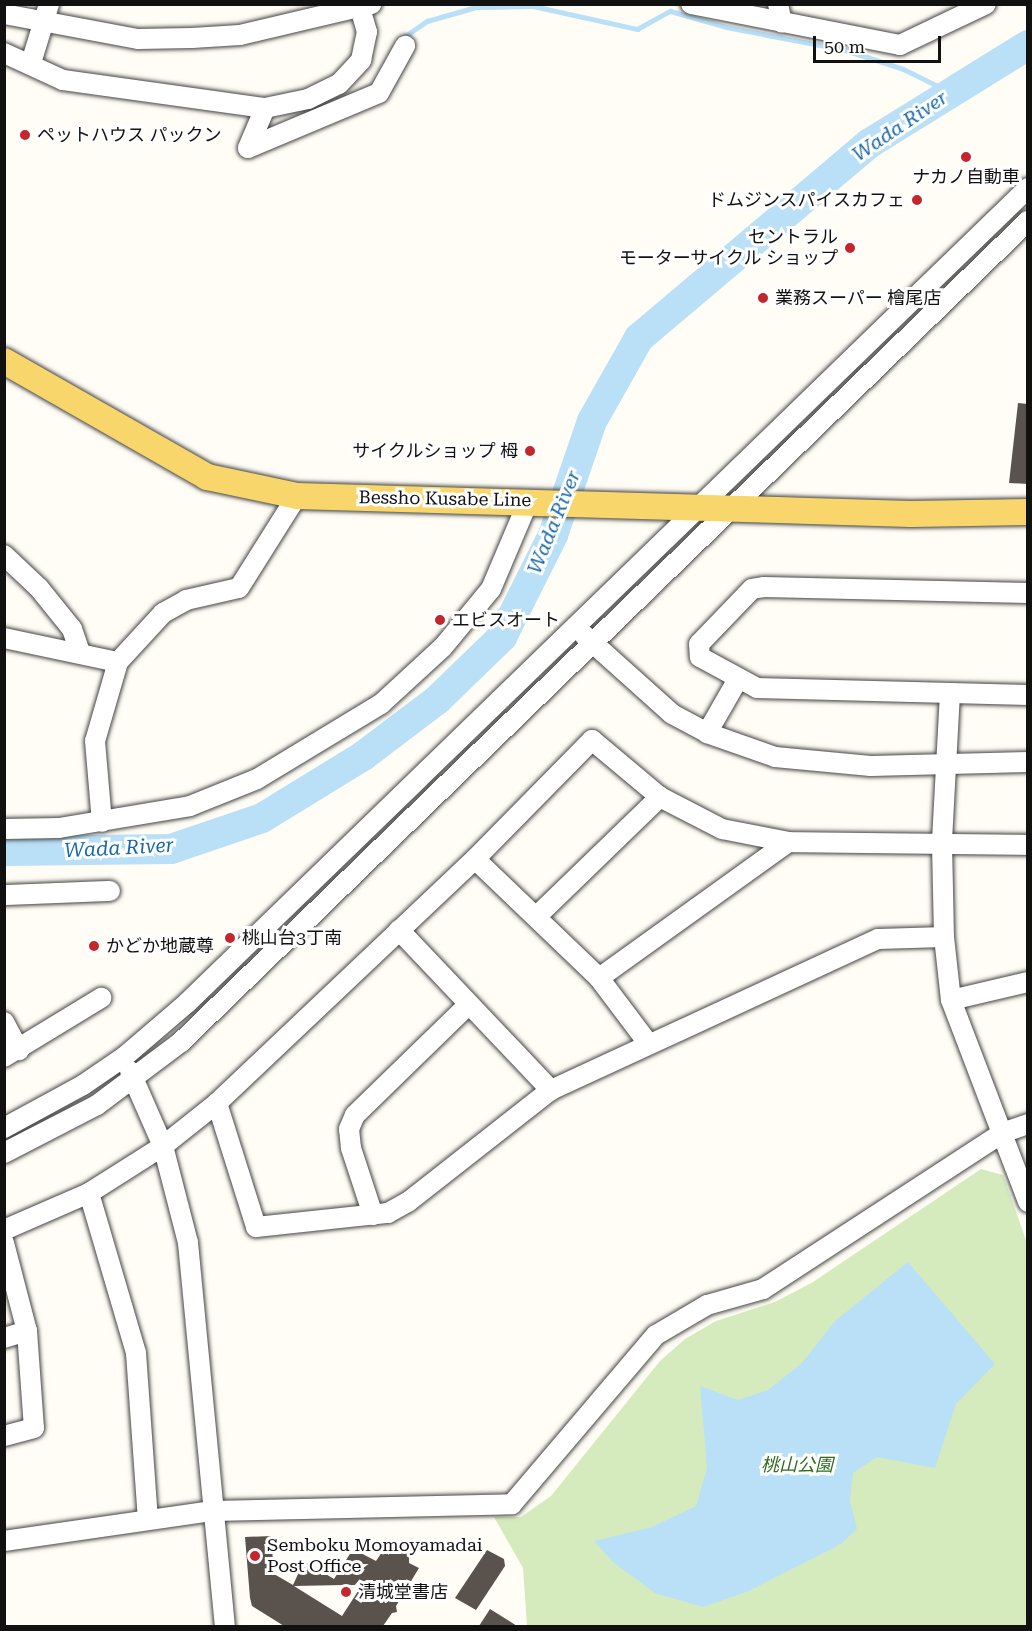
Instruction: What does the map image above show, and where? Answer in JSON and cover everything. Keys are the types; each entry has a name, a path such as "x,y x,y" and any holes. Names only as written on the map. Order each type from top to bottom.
{"main road":[{"name":"Bessho Kusabe Line","path":"4,361 207,477 297,496 589,502 698,509 1028,512"}],"street":[{"path":"691,4 780,14 900,45 986,4"},
{"path":"4,14 47,13 138,39 192,38 240,36 366,6 367,32 361,60 339,84 308,99 265,108 63,80 31,63 4,53"},
{"path":"31,63 47,13"},
{"path":"265,108 248,148 379,93 405,46"},
{"path":"4,1128 83,1085 123,1057 244,951 1028,188"},
{"path":"4,1153 134,1081 241,988 1028,221"},
{"path":"102,822 95,741 118,662 163,613 186,600 239,588 297,496"},
{"path":"4,829 102,822 190,807 257,779 381,704 443,647 491,589 533,502"},
{"path":"4,555 39,588 72,629 80,652"},
{"path":"1028,593 752,589 699,644 700,657 756,688 1028,695"},
{"path":"576,627 672,714 708,733 776,758 871,766 1028,762"},
{"path":"4,638 80,652 118,662"},
{"path":"708,733 738,680"},
{"path":"950,693 942,843 944,937 951,1000 1028,1202"},
{"path":"4,1230 90,1193 163,1146 218,1103 475,859 592,740 660,797 722,829 788,842 1028,845"},
{"path":"536,917 660,797"},
{"path":"599,978 788,842"},
{"path":"475,859 599,978 648,1043"},
{"path":"4,895 110,891"},
{"path":"399,930 551,1090"},
{"path":"218,1103 256,1227 388,1213 408,1202 551,1090 648,1043 878,939 944,937"},
{"path":"951,1000 1028,982"},
{"path":"4,1022 12,1054 101,998"},
{"path":"373,1215 351,1148 350,1129 355,1115 469,1004"},
{"path":"123,1057 163,1146 188,1243 225,1626"},
{"path":"4,1541 213,1511 512,1504 656,1335 707,1305 764,1289 1002,1133 1028,1124"},
{"path":"90,1193 136,1353 148,1520"},
{"path":"4,1243 27,1331 34,1428 4,1436"},
{"path":"4,1338 27,1331"}],"green space":[{"name":"桃山公園","path":"981,1169 1003,1175 1027,1243 1027,1626 527,1626 523,1568 494,1517 521,1517 551,1496 660,1361 685,1339 716,1321 775,1302 813,1282"}],"water":[{"path":"908,1262 995,1364 956,1404 935,1468 877,1457 853,1473 850,1501 857,1529 841,1544 749,1591 703,1607 655,1593 614,1563 594,1541 652,1527 696,1506 707,1468 700,1386 738,1400 768,1390 802,1363 835,1321"}],"building":[{"path":"1018,403 1028,404 1028,484 1009,483"},
{"path":"271,1536 274,1574 293,1585 304,1561 334,1579 353,1549 376,1561 384,1549 409,1549 409,1563 419,1568 396,1606 397,1612 392,1613 383,1626 284,1626 252,1606 245,1537","holes":["344,1585 362,1585 342,1616 294,1586"]},
{"path":"487,1550 504,1559 505,1566 476,1610 455,1598"},
{"path":"490,1609 517,1626 479,1626"}],"waterway":[{"path":"401,39 427,21 476,7 533,6 637,29 670,11 726,27 845,50 903,69 950,92"},
{"name":"Wada River","path":"4,851 171,849 262,818 363,756 437,700 502,637 553,535 592,421 639,338 870,143 1028,45"}],"place":[{"name":"ペットハウス パックン","path":"25,135"},
{"name":"ナカノ自動車","path":"966,157"},
{"name":"ドムジンスパイスカフェ","path":"917,200"},
{"name":"セントラル モーターサイクル ショップ","path":"850,248"},
{"name":"業務スーパー 檜尾店","path":"763,298"},
{"name":"サイクルショップ 栂","path":"530,451"},
{"name":"エビスオート","path":"440,620"},
{"name":"桃山台3丁南","path":"230,938"},
{"name":"かどか地蔵尊","path":"94,946"},
{"name":"Semboku Momoyamadai Post Office","path":"255,1556"},
{"name":"清城堂書店","path":"346,1592"}]}
